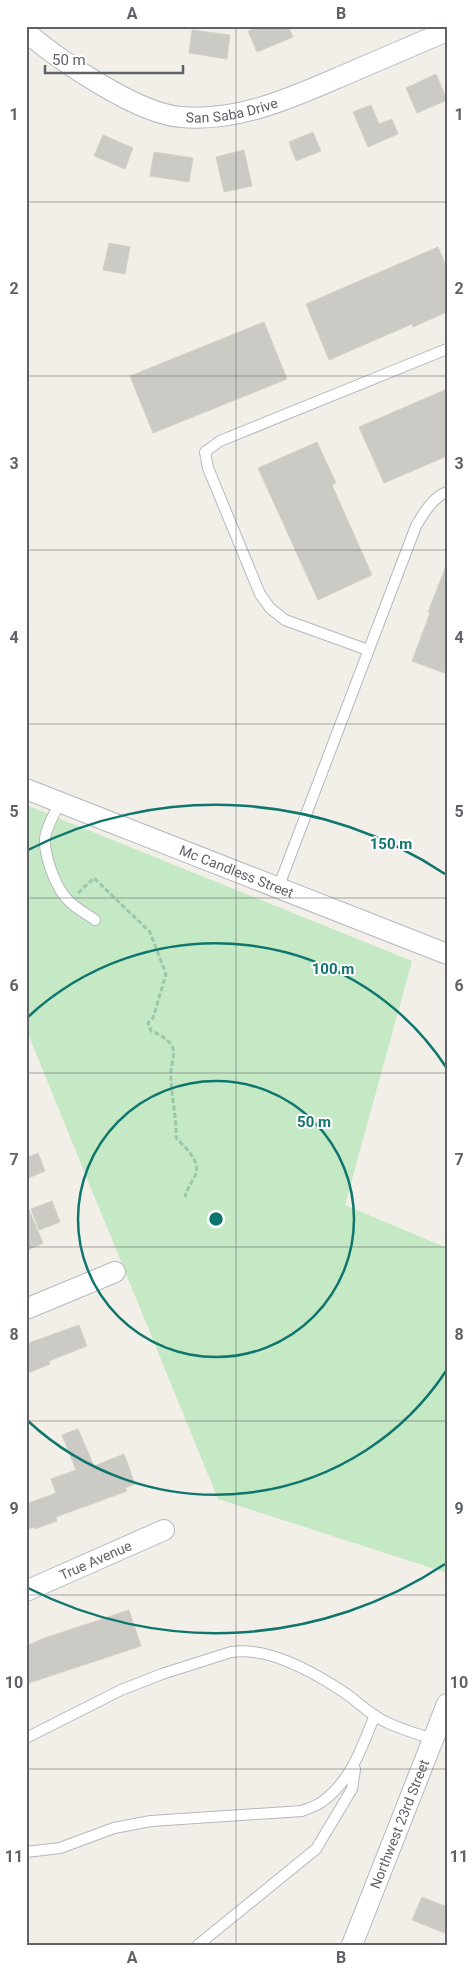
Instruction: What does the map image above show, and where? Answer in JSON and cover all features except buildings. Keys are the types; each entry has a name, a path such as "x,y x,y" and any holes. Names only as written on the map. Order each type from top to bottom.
{"street":[{"name":"San Saba Drive","path":"26,32 41,45 84,74 150,110 180,117 216,117 248,112 295,96 447,31"},
{"name":"Mc Candless Street","path":"26,789 447,954"},
{"path":"26,1309 114,1272"},
{"name":"True Avenue","path":"26,1591 164,1530"},
{"name":"Northwest 23rd Street","path":"352,1945 447,1704"}],"lane":[{"path":"368,650 286,620 270,608 256,585 208,468 205,452 220,441 447,349"},
{"path":"278,888 416,526 427,509 442,493 447,492"},
{"path":"60,802 45,838 46,852 54,878 69,902 95,920"},
{"path":"26,1738 121,1690 162,1674 242,1650 256,1652 300,1667 347,1695 385,1722 433,1739"},
{"path":"26,1852 60,1848 114,1828 151,1821 302,1811 323,1802 344,1782 356,1762 375,1715"},
{"path":"198,1945 316,1849 352,1789 356,1762"}],"path":[{"path":"69,902 94,878 150,932 158,950 166,974 153,1018 148,1023 151,1031 159,1034 171,1044 174,1054 171,1077 177,1123 176,1138 194,1158 197,1168 196,1175 188,1186 185,1198"}],"green space":[{"path":"26,805 412,961 345,1205 447,1248 447,1573 218,1499 26,1029"}]}
